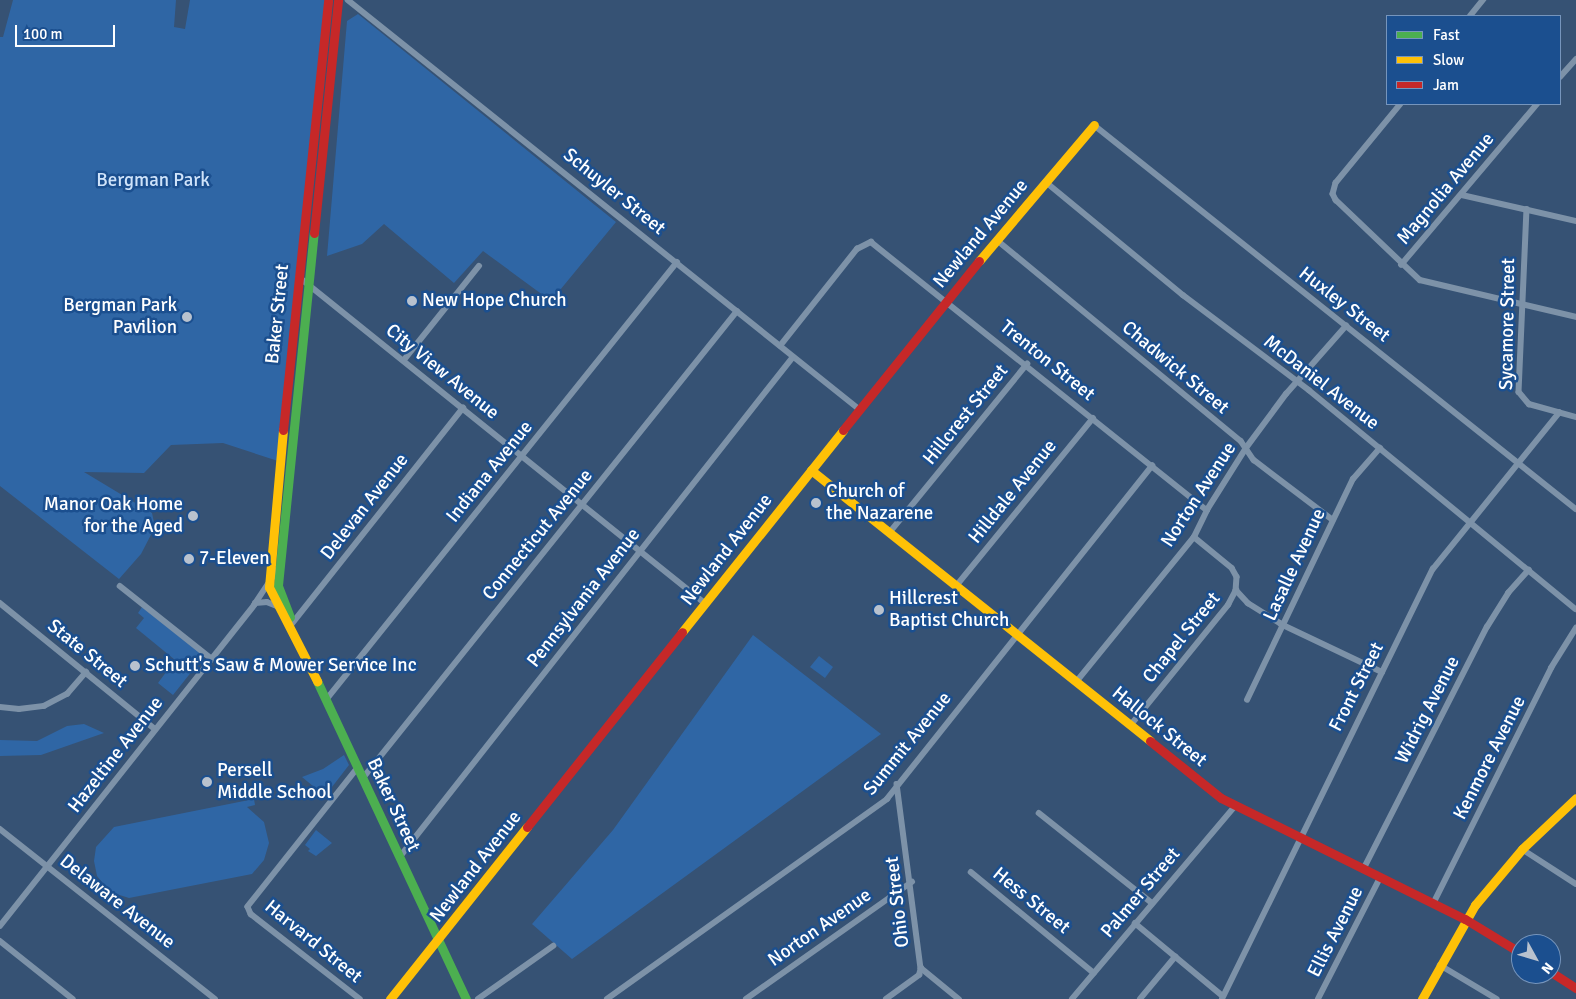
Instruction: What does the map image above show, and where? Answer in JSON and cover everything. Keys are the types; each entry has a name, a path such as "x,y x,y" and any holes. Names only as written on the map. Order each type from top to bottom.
{"street":[{"name":"Baker Street","path":"291,625 271,596 269,584 328,0"},
{"name":"Baker Street","path":"338,0 279,592 291,625 466,999"},
{"name":"Schuyler Street","path":"348,0 859,409"},
{"path":"1471,15 1483,0"},
{"path":"1561,76 1576,59"},
{"path":"1399,105 1333,189 1336,200 1401,265"},
{"name":"Magnolia Avenue","path":"1536,105 1401,265 1420,280 1432,284 1576,317"},
{"name":"Newland Avenue","path":"390,999 946,300 1094,124"},
{"name":"Huxley Street","path":"1094,124 1576,509"},
{"name":"McDaniel Avenue","path":"1046,182 1197,307 1297,382 1380,448 1576,609"},
{"path":"1462,195 1576,221"},
{"name":"Sycamore Street","path":"1527,209 1519,392 1529,404 1576,417"},
{"name":"Chadwick Street","path":"997,240 1246,448 1254,460 1333,520"},
{"name":"Trenton Street","path":"780,346 837,272 866,242 880,247 1206,510"},
{"name":"Indiana Avenue","path":"326,700 677,262"},
{"path":"404,360 479,266"},
{"name":"City View Avenue","path":"299,277 706,604"},
{"name":"Connecticut Avenue","path":"363,778 737,311"},
{"name":"Norton Avenue","path":"1077,681 1194,537 1206,510 1246,448 1297,382 1346,326"},
{"name":"Pennsylvania Avenue","path":"399,858 792,357"},
{"name":"Hillcrest Street","path":"890,532 1027,364"},
{"name":"Delevan Avenue","path":"291,625 463,408"},
{"name":"Front Street","path":"1223,998 1433,569 1559,413"},
{"name":"Hilldale Avenue","path":"956,585 1093,418"},
{"name":"Lasalle Avenue","path":"1247,700 1281,624 1354,479 1380,448"},
{"name":"Summit Avenue","path":"607,999 887,799 897,784 1152,466"},
{"name":"Hallock Street","path":"811,470 1234,807 1465,919 1511,948"},
{"path":"1194,537 1234,571 1236,590 1248,603 1281,624 1382,672"},
{"name":"Hazeltine Avenue","path":"0,926 255,603 269,584 281,559"},
{"name":"Widrig Avenue","path":"1363,870 1487,627 1503,600 1529,570"},
{"path":"120,586 211,658"},
{"name":"Chapel Street","path":"1130,726 1228,605 1236,590"},
{"path":"255,603 267,602 279,608"},
{"name":"State Street","path":"0,603 155,730"},
{"name":"Kenmore Avenue","path":"1433,904 1551,668 1576,628"},
{"path":"0,707 19,709 44,706 66,694 86,672"},
{"name":"Harvard Street","path":"358,768 248,907 251,914 360,999"},
{"name":"Ohio Street","path":"897,784 912,882 921,968 959,999"},
{"path":"1422,999 1465,919 1522,849 1576,798"},
{"name":"Palmer Street","path":"1072,999 1234,807"},
{"path":"1039,813 1152,903"},
{"name":"Delaware Avenue","path":"0,829 215,999"},
{"path":"1522,849 1576,884"},
{"name":"Hess Street","path":"971,872 1094,972"},
{"name":"Ellis Avenue","path":"1318,999 1380,878"},
{"name":"Norton Avenue","path":"746,999 912,882"},
{"path":"1135,924 1223,998"},
{"path":"0,941 73,999"},
{"path":"478,999 553,946"},
{"path":"1140,999 1175,957"},
{"path":"1440,965 1496,999"},
{"path":"886,999 919,975 921,968"},
{"path":"1561,978 1576,988"}],"green space":[{"name":"Bergman Park","path":"13,0 176,0 174,27 185,29 190,0 326,0 278,461 223,443 171,445 144,473 84,472 152,513 155,527 141,554 119,579 0,486 0,37 3,37"},
{"path":"358,14 616,222 551,301 483,251 454,283 384,224 362,244 327,256 347,21"},
{"path":"142,607 204,656 173,695 158,683 175,660 136,628 144,618 138,613"},
{"path":"753,635 881,734 572,959 532,924 613,830"},
{"path":"819,656 833,667 825,678 810,667"},
{"path":"84,724 104,733 41,755 0,756 0,740 37,741 67,726"},
{"path":"344,755 349,765 325,796 302,777 323,769"},
{"path":"254,799 255,805 247,807 264,822 269,843 264,860 252,874 129,898 110,892 97,876 94,861 96,847 114,827"},
{"path":"316,830 332,843 316,856 308,851 310,849 305,845"}],"traffic: fast":[{"path":"290,617 278,585 314,233"},
{"path":"317,681 466,999"}],"traffic: slow":[{"path":"979,261 1094,125"},
{"path":"283,430 269,587 317,681"},
{"path":"682,632 843,430"},
{"path":"811,470 1150,741"},
{"path":"1422,999 1475,905 1522,849 1576,798"},
{"path":"390,999 527,827"}],"traffic: jam":[{"path":"283,430 328,0"},
{"path":"314,233 338,0"},
{"path":"843,430 979,261"},
{"path":"527,827 682,632"},
{"path":"1150,741 1221,798 1465,919 1511,947"},
{"path":"1561,978 1576,988"}],"place":[{"name":"New Hope Church","path":"412,301"},
{"name":"Bergman Park Pavilion","path":"187,317"},
{"name":"Church of the Nazarene","path":"816,503"},
{"name":"Manor Oak Home for the Aged","path":"193,516"},
{"name":"7-Eleven","path":"189,559"},
{"name":"Hillcrest Baptist Church","path":"879,610"},
{"name":"Schutt's Saw & Mower Service Inc","path":"135,666"},
{"name":"Persell Middle School","path":"207,782"}]}
